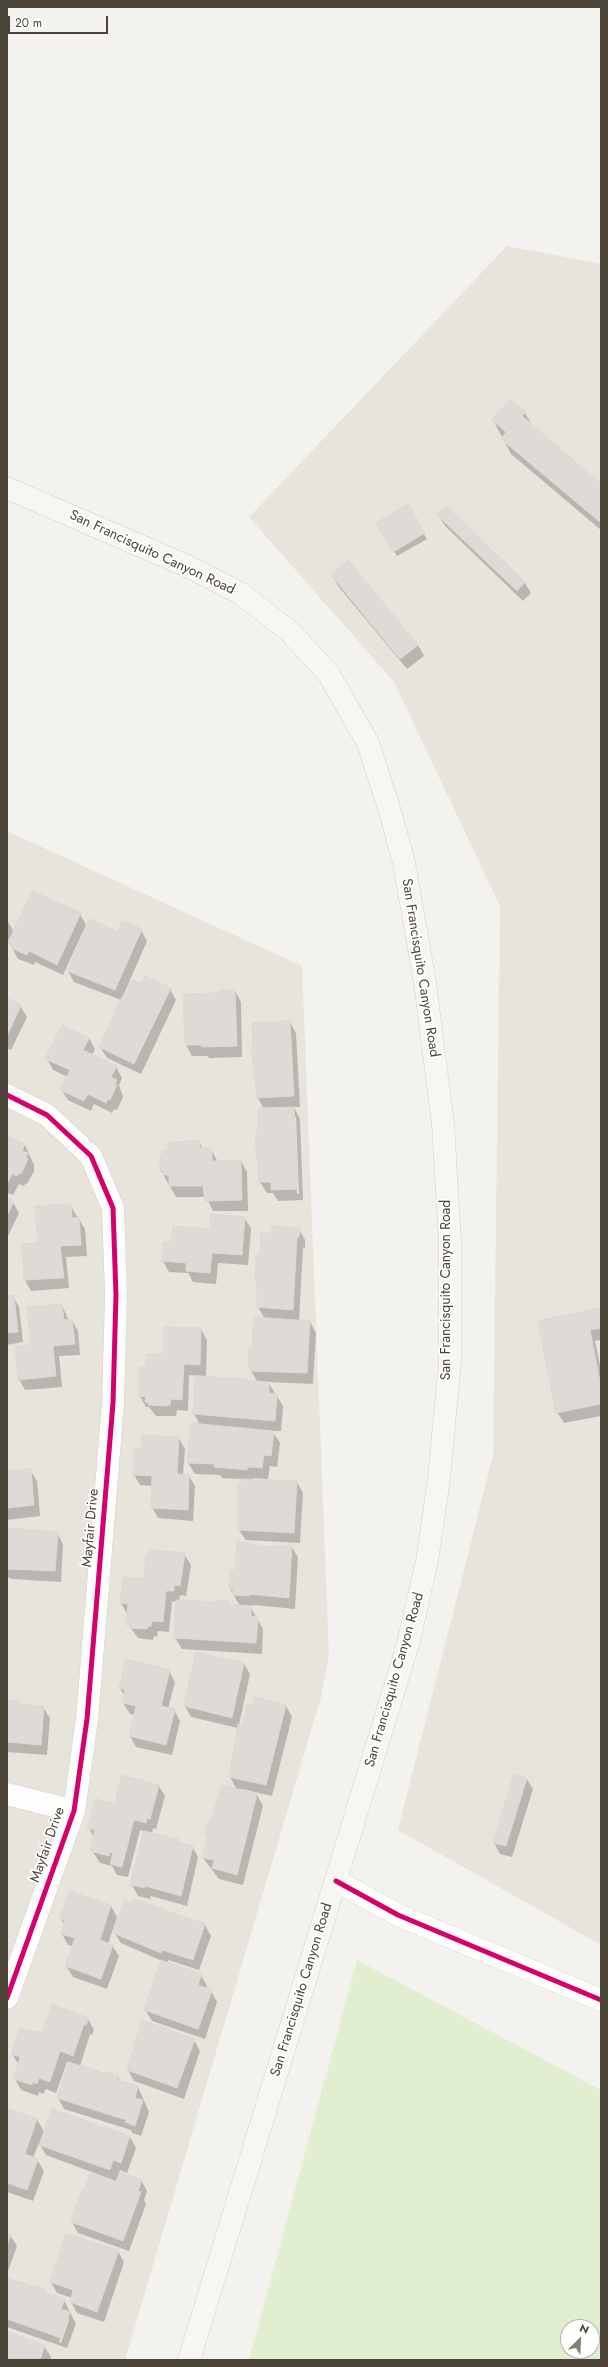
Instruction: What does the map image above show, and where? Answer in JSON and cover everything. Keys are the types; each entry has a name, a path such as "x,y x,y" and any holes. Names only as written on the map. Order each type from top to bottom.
{"main road":[{"name":"San Francisquito Canyon Road","path":"7,488 187,566 240,593 289,631 328,673 368,743 385,791 404,863 425,983 444,1124 450,1242 450,1362 439,1478 427,1561 408,1644 189,2360"}],"street":[{"name":"Mayfair Drive","path":"7,1096 47,1115 91,1156 113,1208 116,1295 113,1402 86,1719 74,1811 7,1998"},
{"path":"7,1794 74,1811"},
{"path":"336,1881 398,1915 601,2000"}],"shaded area":[{"path":"507,246 601,264 601,1945 398,1830 493,1455 500,906 394,682 249,517"},
{"path":"7,831 302,966 329,1655 321,1697 125,2360 7,2360"}],"green space":[{"path":"357,1960 601,2090 601,2360 249,2360"}],"building":[{"path":"510,399 526,412 522,416 601,484 601,523 501,439 506,432 492,420"},
{"path":"408,504 425,533 393,552 376,523"},
{"path":"446,506 525,582 517,591 437,515"},
{"path":"348,560 418,645 400,659 331,575"},
{"path":"32,891 81,913 57,965 29,951 27,955 11,948 12,945 8,942"},
{"path":"90,919 118,932 122,921 142,929 115,990 67,971"},
{"path":"145,976 171,988 134,1064 99,1047 116,1011 115,1010 132,980 141,984"},
{"path":"219,990 235,990 237,1046 202,1047 202,1045 185,1045 183,994 220,993"},
{"path":"7,998 21,1005 7,1036"},
{"path":"290,1021 294,1096 257,1098 251,1047 253,1047 252,1023"},
{"path":"62,1025 89,1038 83,1050 117,1066 111,1077 117,1080 115,1084 117,1085 110,1100 108,1099 106,1103 88,1094 84,1101 60,1090 70,1070 45,1059"},
{"path":"294,1107 298,1189 271,1190 271,1182 259,1182 255,1135 257,1135 259,1108"},
{"path":"7,1136 25,1144 22,1151 28,1153 26,1158 28,1159 21,1174 19,1173 17,1176 12,1174 7,1184"},
{"path":"199,1141 200,1148 212,1148 212,1161 241,1160 242,1200 205,1201 203,1186 169,1186 169,1175 163,1175 163,1171 160,1171 160,1155 163,1155 162,1150 168,1150 168,1142"},
{"path":"7,1197 14,1201 7,1216"},
{"path":"71,1204 72,1218 79,1217 81,1245 60,1246 64,1278 24,1280 22,1244 38,1243 35,1206"},
{"path":"211,1214 245,1217 242,1255 212,1253 210,1273 186,1271 186,1263 162,1261 164,1242 171,1242 173,1226 210,1229"},
{"path":"271,1226 300,1228 299,1237 297,1237 293,1310 257,1307 257,1281 255,1280 256,1255 260,1255 261,1233 271,1233"},
{"path":"7,1295 14,1295 18,1332 7,1333"},
{"path":"62,1304 64,1320 72,1319 75,1344 53,1346 56,1376 18,1380 15,1346 31,1345 27,1307"},
{"path":"601,1308 601,1328 590,1330 601,1387 601,1404 556,1413 538,1321"},
{"path":"254,1317 310,1321 307,1373 250,1371 251,1367 248,1367 249,1347 252,1347"},
{"path":"164,1327 201,1328 200,1365 184,1364 182,1400 171,1399 170,1405 166,1406 148,1405 149,1403 145,1402 146,1397 139,1396 139,1367 146,1367 146,1354 163,1354"},
{"path":"195,1376 247,1379 247,1381 269,1382 269,1393 277,1394 275,1421 193,1414"},
{"path":"191,1423 274,1431 271,1456 264,1455 262,1468 247,1467 247,1470 214,1467 215,1464 187,1463"},
{"path":"142,1435 179,1437 177,1474 189,1475 188,1510 151,1508 152,1476 133,1475 134,1448 141,1449"},
{"path":"31,1469 34,1505 7,1508 7,1471"},
{"path":"242,1479 297,1481 294,1533 238,1530 238,1484 241,1484"},
{"path":"7,1528 58,1532 55,1571 7,1569"},
{"path":"237,1541 268,1547 292,1545 289,1598 249,1594 249,1596 233,1595 233,1590 229,1589 231,1570 235,1571"},
{"path":"149,1550 185,1553 180,1586 174,1585 174,1591 166,1591 163,1622 152,1621 151,1626 148,1626 147,1629 130,1628 130,1625 126,1625 128,1604 120,1603 123,1577 144,1579 146,1554 149,1554"},
{"path":"176,1600 217,1602 218,1600 229,1601 229,1604 251,1606 251,1616 258,1617 256,1643 174,1638"},
{"path":"196,1652 244,1663 232,1718 184,1706"},
{"path":"126,1659 170,1670 161,1706 175,1709 166,1745 129,1736 136,1706 122,1703 125,1690 119,1688"},
{"path":"255,1697 286,1705 266,1785 229,1777 238,1724 242,1725 247,1704 253,1705"},
{"path":"7,1700 18,1701 18,1704 44,1706 41,1745 7,1742"},
{"path":"514,1774 527,1778 506,1846 493,1843"},
{"path":"122,1775 159,1785 150,1819 147,1818 146,1823 134,1820 122,1867 110,1864 113,1853 110,1852 109,1856 93,1852 93,1850 90,1849 95,1830 87,1828 96,1799 115,1804"},
{"path":"222,1785 257,1794 237,1875 212,1868 214,1860 202,1858 208,1835 205,1834 208,1822 210,1823"},
{"path":"144,1831 178,1839 177,1842 193,1846 181,1896 145,1886 145,1888 130,1885"},
{"path":"69,1891 111,1905 100,1940 113,1945 101,1979 65,1966 75,1938 61,1934 65,1921 60,1919"},
{"path":"134,1899 205,1924 193,1960 162,1950 161,1953 113,1933 124,1901 132,1904"},
{"path":"161,1960 202,1974 198,1985 212,1990 198,2029 144,2010"},
{"path":"52,2005 89,2018 86,2025 84,2024 73,2056 60,2051 50,2082 39,2078 37,2084 33,2082 32,2085 14,2079 20,2057 11,2054 20,2028 42,2033"},
{"path":"142,2020 195,2039 177,2088 127,2070"},
{"path":"69,2062 106,2074 107,2072 118,2076 117,2080 138,2086 135,2098 143,2100 135,2126 125,2122 126,2120 57,2098"},
{"path":"7,2108 37,2119 25,2154 38,2159 27,2190 7,2183"},
{"path":"52,2109 130,2136 121,2163 113,2160 110,2170 39,2145"},
{"path":"120,2172 142,2180 138,2191 141,2192 123,2241 71,2222 82,2189 84,2190 90,2173 117,2182"},
{"path":"7,2233 11,2234 7,2246"},
{"path":"66,2234 119,2250 97,2312 70,2302 73,2290 50,2282"},
{"path":"7,2278 44,2289 44,2292 65,2299 61,2309 70,2312 61,2338 7,2319"},
{"path":"7,2332 45,2345 40,2360 7,2360"}],"cycle path":[{"path":"7,1095 47,1115 91,1156 113,1208 116,1295 113,1403 87,1719 74,1811 7,1998"},
{"path":"336,1881 398,1915 601,2000"}]}
